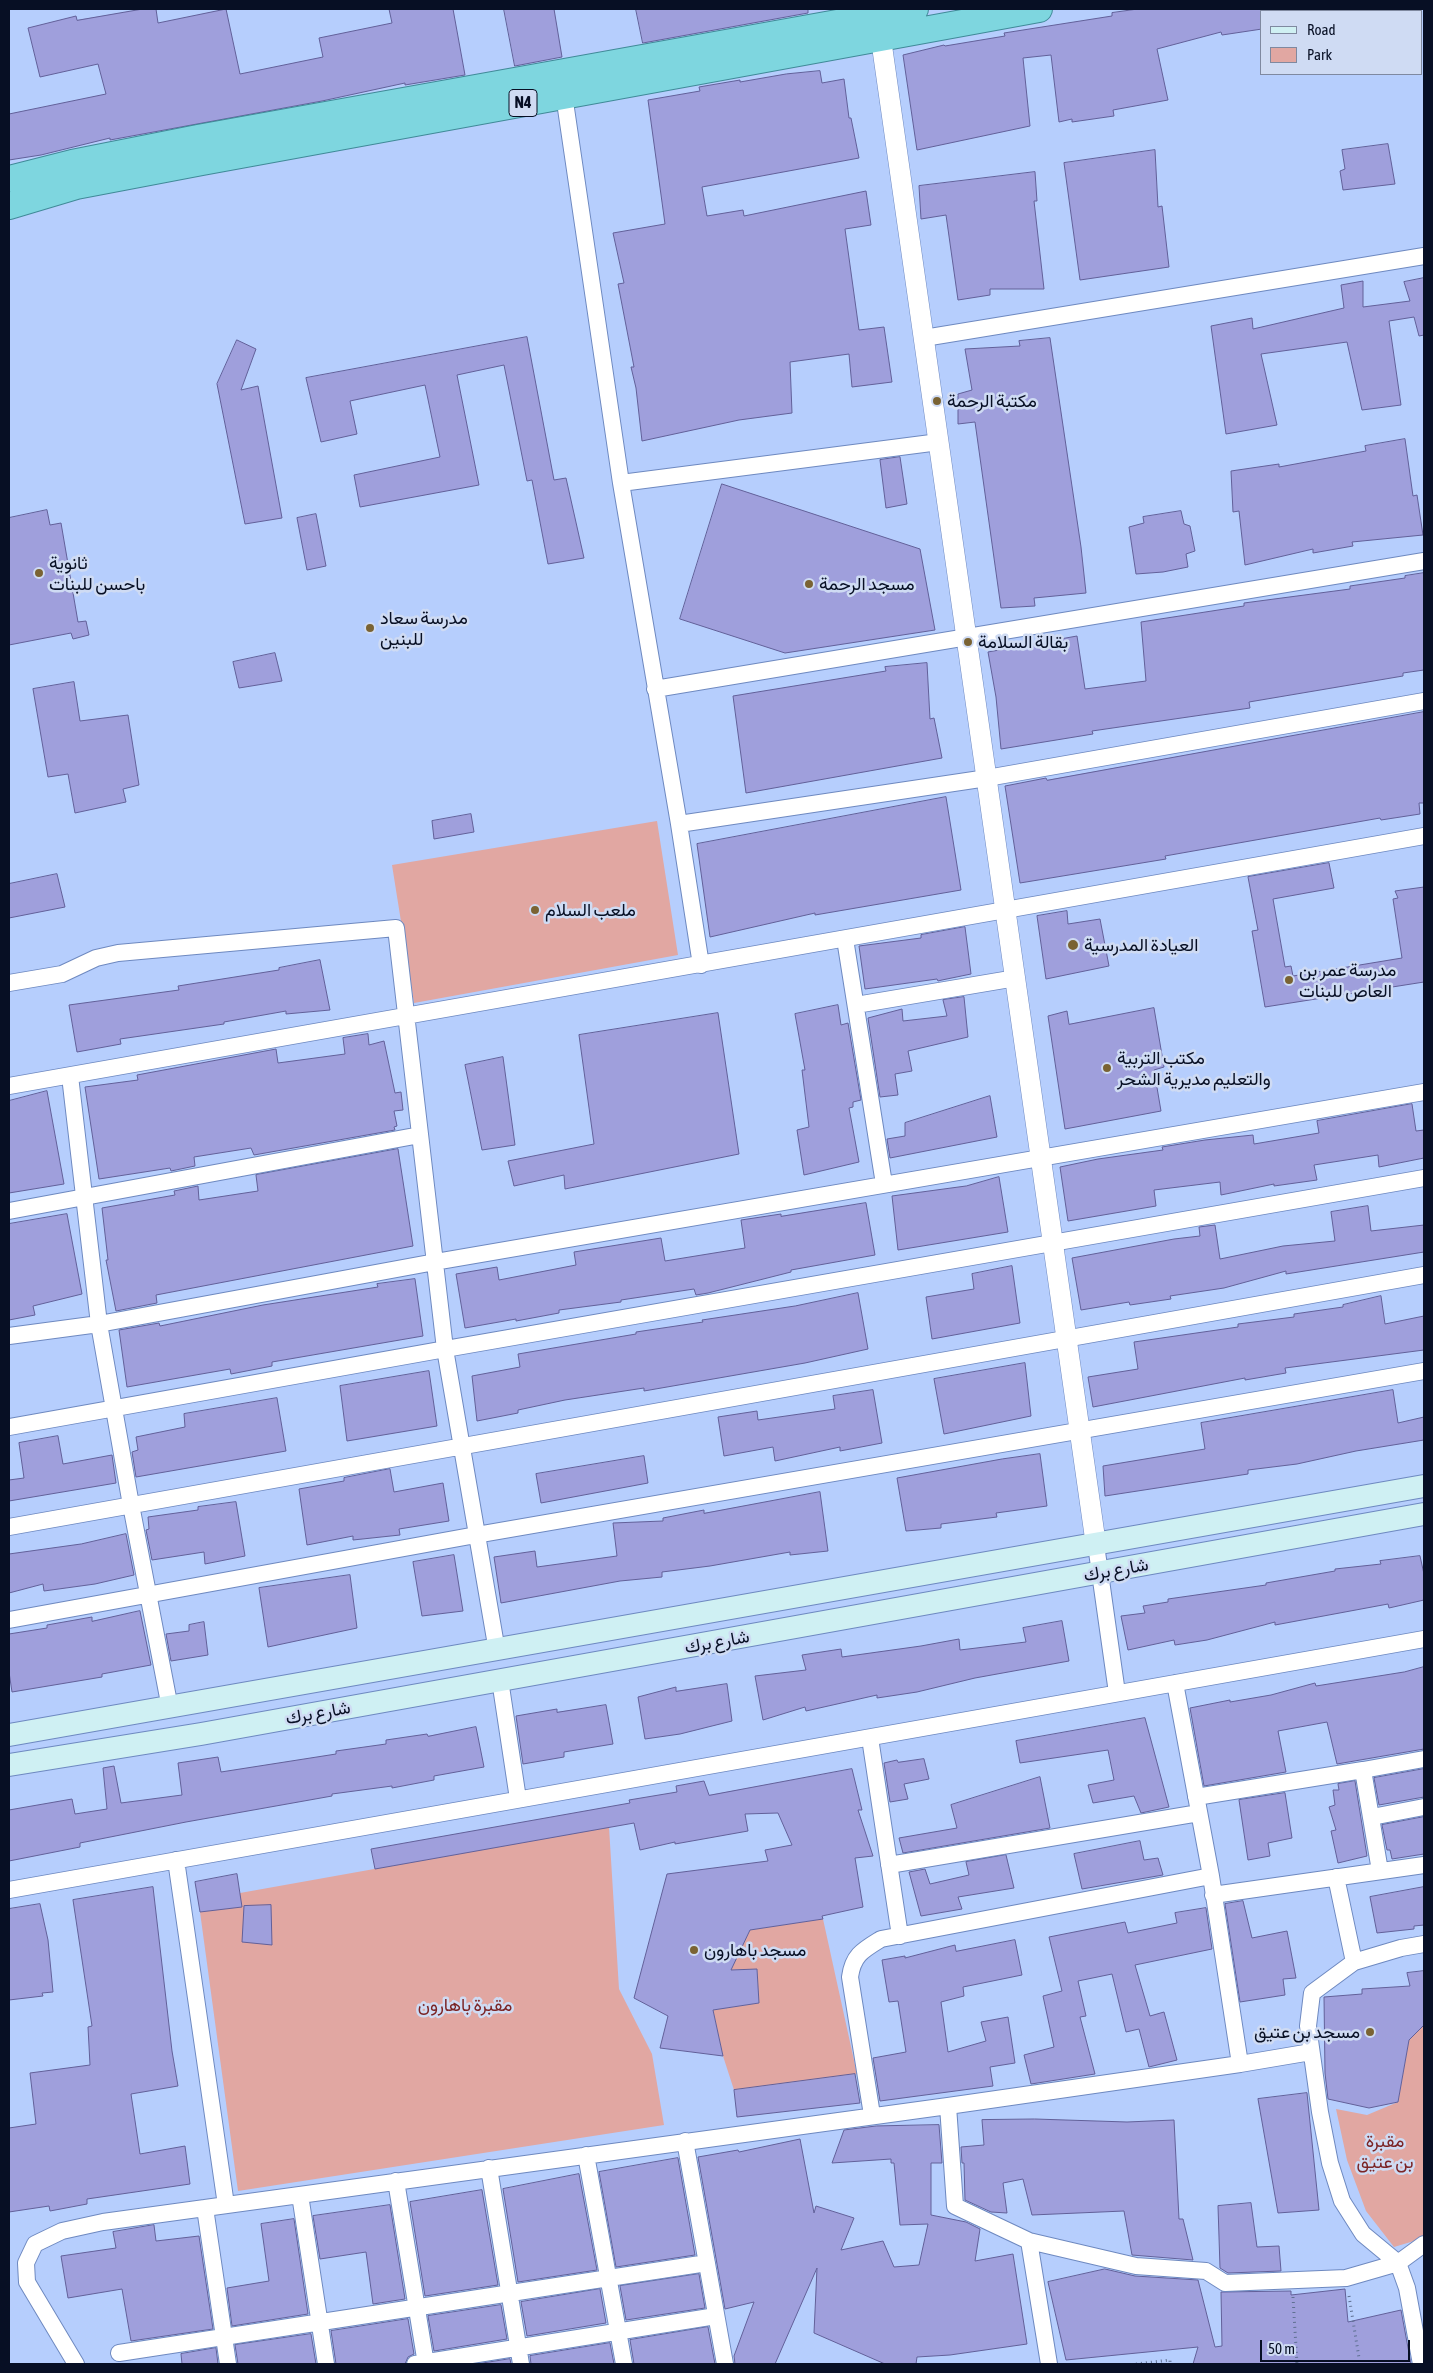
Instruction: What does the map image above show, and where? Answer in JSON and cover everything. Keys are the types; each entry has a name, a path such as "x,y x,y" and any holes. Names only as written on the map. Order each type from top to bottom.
{"highway":[{"name":"N4","path":"9,179 72,163 200,150 564,96 878,20 915,9"},
{"name":"N4","path":"9,206 200,150 878,20 1039,9"}],"main road":[{"name":"شارع برك","path":"9,1735 497,1651 1424,1486"},
{"name":"شارع برك","path":"9,1765 111,1749 500,1680 1424,1514"}],"street":[{"path":"878,20 1117,1694"},
{"path":"564,96 620,484 679,824 701,965"},
{"path":"924,338 1424,256"},
{"path":"620,484 939,442"},
{"path":"655,690 1424,561"},
{"path":"679,824 987,778 1424,701"},
{"path":"9,1086 1424,836"},
{"path":"9,983 62,974 96,958 118,953 396,928 445,1349 460,1447 497,1651"},
{"path":"845,939 884,1184"},
{"path":"856,1006 1016,978"},
{"path":"70,1076 100,1324 113,1409 170,1708"},
{"path":"9,1336 100,1324 435,1262 1041,1156 1424,1092"},
{"path":"9,1211 420,1135"},
{"path":"9,1427 1424,1178"},
{"path":"9,1526 1424,1275"},
{"path":"9,1620 476,1535 1424,1371"},
{"path":"9,1890 1424,1639"},
{"path":"500,1680 518,1800"},
{"path":"1175,1683 1211,1876 1240,2064"},
{"path":"870,1738 900,1936"},
{"path":"889,1865 1424,1759"},
{"path":"1363,1770 1380,1871"},
{"path":"1372,1817 1424,1807"},
{"path":"176,1860 226,2205"},
{"path":"1214,1895 1424,1865"},
{"path":"872,2115 850,1977 852,1963 861,1951 881,1939 1211,1876"},
{"path":"1336,1877 1354,1962"},
{"path":"1421,2364 1407,2288 1398,2263 1363,2234 1342,2201 1330,2163 1308,2026 1312,1993 1354,1962 1401,1948 1424,1944"},
{"path":"76,2364 27,2282 26,2263 35,2244 62,2231 94,2224 205,2208 948,2106 1311,2052"},
{"path":"948,2106 955,2206 1029,2242 1136,2266 1206,2271 1224,2283 1346,2278 1398,2263 1424,2244"},
{"path":"685,2141 725,2364"},
{"path":"586,2155 624,2364"},
{"path":"489,2168 521,2364"},
{"path":"396,2181 417,2308 422,2364 716,2316"},
{"path":"300,2195 326,2364"},
{"path":"205,2208 228,2364"},
{"path":"1029,2242 1049,2364"},
{"path":"119,2353 706,2263"}],"path":[{"path":"1346,2278 1360,2364"},
{"path":"1292,2280 1297,2364"},
{"path":"1136,2364 1170,2360 1170,2364"}],"green space":[{"name":"ملعب السلام","path":"657,821 678,955 414,1003 392,865"},
{"name":"مقبرة باهارون","path":"609,1827 619,1989 652,2054 664,2125 238,2191 200,1912 215,1910 214,1899 240,1893"},
{"path":"823,1919 857,2074 734,2090 723,2056 713,2010 759,2003 757,1969 731,1970 750,1930"},
{"name":"مقبرة بن عتيق","path":"1424,2025 1424,2238 1394,2247 1366,2211 1347,2160 1336,2109 1367,2115 1398,2102 1409,2040"}],"building":[{"path":"143,9 156,9 158,23 226,9 240,74 323,57 319,38 392,23 389,9 453,9 465,75 405,85 405,83 322,101 110,140 110,138 41,155 9,160 9,114 106,94 98,64 40,77 28,28 76,16 77,20"},
{"path":"504,9 554,9 562,57 515,66"},
{"path":"636,9 808,9 808,13 643,43"},
{"path":"1138,9 1262,9 1260,10 1260,29 1222,35 1221,32 1157,49 1168,100 1113,110 1114,116 1072,122 1072,119 1059,122 1051,55 1023,58 1030,126 917,150 903,55 944,45 1005,36 1004,33 1112,16 1112,13"},
{"path":"820,71 822,83 844,79 849,118 851,118 859,158 702,187 707,216 743,210 744,216 866,191 871,225 845,229 859,330 884,327 892,382 852,387 849,354 790,362 792,413 739,420 642,441 636,388 631,367 634,367 618,284 624,283 613,233 665,224 648,100 700,91 699,87 740,80 740,82 786,74"},
{"path":"1388,144 1395,184 1343,190 1340,171 1345,169 1342,150"},
{"path":"1155,150 1158,207 1162,206 1169,267 1080,280 1064,163"},
{"path":"1035,172 1037,201 1034,201 1044,289 990,289 990,295 958,300 946,215 921,219 919,186"},
{"path":"1424,278 1424,335 1419,336 1414,317 1389,321 1401,405 1362,410 1347,342 1261,354 1277,425 1226,434 1211,326 1252,318 1253,329 1344,308 1341,285 1363,281 1363,307 1410,301 1404,282"},
{"path":"527,337 554,480 566,478 584,558 548,564 532,480 527,481 504,365 457,375 479,485 360,507 354,475 440,457 425,385 350,401 357,434 321,442 306,378"},
{"path":"1050,338 1086,593 1034,598 1035,606 1001,608 975,422 958,424 958,394 972,390 965,349 1020,346 1019,341"},
{"path":"237,340 256,349 241,390 258,386 282,518 245,524 217,384"},
{"path":"1405,439 1413,496 1417,495 1423,535 1352,542 1353,546 1313,553 1313,549 1245,565 1239,511 1233,512 1231,471 1279,464 1279,467 1366,451 1365,446"},
{"path":"900,457 907,504 886,508 880,460"},
{"name":"مسجد الرحمة","path":"722,484 920,549 935,630 785,653 680,619"},
{"name":"ثانوية باحسن للبنات","path":"47,510 50,525 61,523 78,622 86,621 89,635 73,639 71,633 9,645 9,518"},
{"path":"1181,511 1184,524 1190,526 1195,551 1186,554 1188,567 1163,572 1136,574 1129,527 1144,523 1143,517"},
{"path":"316,514 326,566 307,570 297,518"},
{"path":"1424,573 1424,670 1403,673 1403,676 1249,702 1250,708 1092,731 1093,734 1001,749 996,697 988,652 1077,636 1085,689 1146,681 1141,622 1244,606 1244,603 1350,589 1350,586 1405,578 1405,576"},
{"path":"275,653 282,681 239,688 233,662"},
{"path":"927,663 930,719 934,718 942,758 746,793 733,696 886,671 885,667"},
{"path":"74,682 80,721 128,715 139,785 123,789 126,802 75,813 68,774 48,777 33,689"},
{"path":"1424,712 1424,803 1419,803 1420,814 1381,820 1380,818 1165,856 1166,859 1020,883 1005,786"},
{"path":"946,797 961,890 815,915 815,913 710,937 697,844"},
{"path":"471,814 474,832 434,839 432,821"},
{"path":"1329,863 1334,888 1273,899 1285,967 1291,966 1293,976 1402,958 1393,899 1398,898 1395,891 1424,887 1424,982 1265,1007 1252,931 1258,930 1248,877"},
{"path":"57,874 65,907 9,918 9,884"},
{"name":"العيادة المدرسية","path":"1067,911 1068,924 1100,919 1109,966 1046,979 1037,916"},
{"path":"965,927 971,974 938,981 937,979 865,989 859,946 921,938 921,935"},
{"path":"320,960 330,1010 286,1014 286,1011 224,1022 224,1024 120,1039 121,1044 77,1052 69,1005 179,990 178,986 279,970 279,968"},
{"path":"964,997 968,1037 908,1051 912,1071 895,1074 898,1095 880,1097 868,1018 902,1009 903,1021 947,1016 943,1000"},
{"path":"838,1005 841,1025 848,1023 861,1100 853,1102 853,1107 849,1108 859,1162 804,1175 797,1130 809,1127 802,1070 805,1070 795,1014"},
{"name":"مكتب التربية والتعليم مديرية الشحر","path":"1154,1008 1164,1067 1154,1070 1161,1111 1065,1129 1048,1016 1067,1011 1069,1024"},
{"path":"718,1013 739,1154 565,1189 564,1175 514,1186 508,1161 594,1144 579,1035"},
{"path":"368,1034 369,1045 384,1041 395,1093 401,1092 403,1110 394,1111 397,1126 394,1127 395,1130 254,1155 251,1148 194,1157 195,1166 171,1171 170,1168 99,1179 85,1087 138,1080 137,1075 276,1049 278,1063 345,1054 343,1038"},
{"path":"503,1057 515,1145 482,1150 465,1065"},
{"path":"47,1091 64,1184 9,1193 9,1101"},
{"path":"990,1096 997,1137 890,1158 887,1139 905,1136 905,1123"},
{"path":"1412,1104 1416,1131 1424,1130 1424,1158 1379,1167 1378,1155 1314,1165 1317,1180 1274,1186 1274,1184 1221,1195 1220,1182 1154,1190 1156,1206 1068,1221 1060,1167 1098,1159 1163,1150 1162,1147 1205,1140 1253,1135 1254,1144 1319,1133 1317,1121"},
{"path":"398,1149 413,1246 156,1295 157,1303 116,1311 106,1260 108,1260 102,1208 175,1195 174,1191 198,1186 199,1200 258,1191 256,1175"},
{"path":"999,1177 1008,1232 898,1250 892,1196 966,1186"},
{"path":"866,1203 875,1255 791,1270 791,1272 708,1293 696,1295 694,1289 621,1300 621,1302 559,1310 559,1313 465,1328 456,1274 497,1267 499,1280 576,1265 574,1252 661,1238 665,1261 745,1248 741,1220"},
{"path":"1368,1206 1371,1231 1424,1225 1424,1252 1286,1274 1286,1271 1224,1288 1170,1296 1171,1299 1130,1305 1129,1302 1081,1310 1072,1258 1200,1236 1199,1227 1215,1225 1220,1259 1283,1246 1335,1241 1331,1212"},
{"path":"67,1214 82,1294 33,1306 35,1315 9,1320 9,1224"},
{"path":"1012,1266 1020,1323 932,1339 926,1297 974,1289 972,1274"},
{"path":"415,1279 423,1336 272,1362 272,1366 231,1374 230,1369 127,1387 119,1330 159,1323 160,1326 263,1305 378,1287 377,1284"},
{"path":"858,1293 868,1349 805,1363 644,1391 644,1388 565,1400 518,1410 518,1413 477,1421 472,1376 520,1367 518,1354 636,1334 636,1332 703,1322 702,1320 795,1306"},
{"path":"1381,1296 1385,1324 1424,1316 1424,1350 1285,1368 1286,1373 1245,1380 1245,1378 1093,1407 1088,1377 1138,1369 1134,1342 1238,1327 1238,1324 1294,1317 1294,1314 1343,1307 1343,1305"},
{"path":"1025,1363 1031,1416 944,1434 934,1379"},
{"path":"429,1371 437,1426 347,1441 340,1386"},
{"path":"873,1390 882,1443 840,1451 840,1447 775,1461 773,1447 724,1456 718,1417 757,1411 758,1420 835,1409 833,1396"},
{"path":"1393,1390 1398,1423 1424,1417 1424,1440 1356,1451 1297,1464 1248,1470 1248,1474 1105,1496 1103,1466 1205,1449 1201,1423"},
{"path":"277,1398 286,1451 136,1477 132,1452 138,1450 136,1437 185,1427 184,1414"},
{"path":"58,1436 63,1464 112,1455 116,1483 9,1501 9,1480 24,1478 19,1443"},
{"path":"1040,1454 1047,1506 996,1513 997,1517 941,1524 941,1528 906,1531 897,1478"},
{"path":"644,1456 648,1483 541,1503 536,1474"},
{"path":"390,1469 394,1492 443,1483 449,1521 399,1529 400,1535 353,1540 353,1536 307,1545 299,1489 344,1481 344,1478"},
{"path":"820,1492 828,1551 790,1555 790,1552 662,1572 662,1577 620,1581 501,1603 494,1557 535,1551 537,1567 617,1556 613,1523 663,1521 663,1518 704,1510 704,1513"},
{"path":"236,1502 245,1556 205,1564 204,1552 152,1560 146,1530 149,1529 148,1517 198,1510 198,1507"},
{"path":"126,1534 134,1575 95,1584 44,1591 43,1584 9,1593 9,1554 81,1544"},
{"path":"454,1555 463,1611 422,1616 413,1562"},
{"path":"1420,1556 1424,1574 1424,1600 1389,1608 1388,1604 1275,1625 1275,1622 1207,1640 1175,1645 1174,1640 1128,1650 1121,1616 1145,1613 1143,1606 1168,1602 1168,1599 1266,1585 1266,1583 1335,1571 1335,1569 1381,1564 1380,1561"},
{"path":"350,1575 357,1628 268,1647 259,1588"},
{"path":"140,1611 151,1665 102,1674 102,1677 12,1692 9,1672 9,1634 47,1628 47,1625 92,1617 92,1621"},
{"path":"1062,1621 1069,1661 975,1678 917,1692 877,1698 877,1695 806,1711 805,1707 763,1720 755,1676 806,1670 802,1655 841,1649 842,1657 959,1639 960,1650 1026,1642 1023,1628"},
{"path":"204,1622 208,1655 171,1661 166,1634 189,1631 189,1625"},
{"path":"1424,1667 1424,1749 1337,1764 1327,1722 1278,1731 1286,1772 1204,1786 1190,1708 1230,1700 1230,1702 1271,1695 1315,1683 1316,1686"},
{"path":"727,1684 732,1721 680,1734 645,1739 638,1697 676,1687 676,1691"},
{"path":"606,1705 613,1744 564,1752 564,1757 523,1764 516,1716 557,1709 557,1712"},
{"path":"1145,1718 1169,1807 1141,1813 1134,1796 1093,1803 1088,1785 1114,1780 1108,1750 1020,1763 1016,1741"},
{"path":"476,1727 484,1767 434,1776 434,1780 392,1788 392,1786 332,1794 332,1796 186,1822 80,1843 80,1847 9,1861 9,1810 72,1799 75,1814 107,1809 103,1768 114,1766 121,1803 182,1795 178,1763 218,1757 221,1772 336,1754 336,1751 386,1744 386,1740 427,1734 428,1736"},
{"path":"924,1759 929,1779 904,1784 908,1799 890,1802 884,1763 897,1760 898,1762"},
{"path":"852,1769 862,1810 858,1810 873,1856 855,1858 863,1907 822,1916 823,1919 750,1930 731,1970 757,1969 759,2003 713,2010 723,2056 660,2048 668,2016 634,1998 667,1874 768,1861 765,1850 792,1845 778,1813 745,1814 748,1831 675,1844 675,1842 640,1850 634,1823 375,1869 371,1849 630,1803 629,1800 677,1792 676,1786 704,1781 709,1795"},
{"path":"1424,1769 1424,1797 1379,1805 1374,1778"},
{"path":"1040,1777 1050,1828 903,1853 899,1838 957,1828 951,1805"},
{"path":"1355,1781 1367,1856 1338,1863 1331,1831 1336,1830 1329,1807 1335,1805 1333,1790 1339,1790 1338,1784"},
{"path":"1285,1793 1292,1838 1268,1843 1270,1856 1248,1860 1239,1800"},
{"path":"1424,1817 1424,1854 1392,1859 1390,1850 1387,1850 1382,1825"},
{"path":"1140,1841 1144,1860 1158,1858 1163,1875 1082,1889 1074,1854"},
{"path":"1006,1855 1014,1888 958,1897 962,1909 921,1916 909,1872 925,1869 930,1884 969,1875 966,1862"},
{"path":"237,1874 242,1907 200,1912 195,1882"},
{"path":"153,1887 172,2051 178,2086 131,2094 140,2154 185,2146 190,2184 87,2199 87,2204 50,2211 49,2206 9,2212 9,2128 36,2124 30,2073 90,2065 88,2027 92,2026 73,1900"},
{"path":"1424,1887 1424,1925 1414,1926 1414,1929 1377,1933 1370,1897"},
{"path":"1243,1901 1252,1938 1287,1931 1296,1978 1283,1979 1285,1995 1240,2002 1225,1904"},
{"path":"40,1904 48,1940 53,1992 42,1993 43,1996 9,2000 9,1909"},
{"path":"271,1905 272,1945 242,1942 244,1906"},
{"path":"1206,1908 1212,1949 1135,1965 1150,2016 1164,2012 1177,2060 1149,2067 1139,2029 1126,2032 1112,1974 1078,1981 1086,2016 1080,2017 1095,2074 1031,2084 1024,2055 1054,2047 1043,1996 1062,1991 1049,1937 1125,1922 1128,1933 1177,1923 1175,1913"},
{"path":"1015,1940 1022,1975 963,1987 964,1996 941,2002 948,2052 986,2041 981,2022 1008,2017 1015,2063 990,2067 993,2086 880,2101 873,2058 906,2052 898,2001 889,2002 882,1960 905,1956 905,1958 955,1945 956,1951"},
{"name":"مسجد بن عتيق","path":"1424,1971 1424,2025 1409,2040 1398,2102 1369,2108 1328,2099 1325,2073 1324,1997 1362,1994 1362,1989 1410,1986 1407,1973"},
{"path":"855,2074 860,2103 737,2117 734,2090"},
{"path":"1307,2093 1319,2210 1278,2213 1258,2099"},
{"path":"1035,2119 1127,2122 1174,2120 1179,2219 1183,2219 1193,2260 1132,2255 1124,2211 1032,2215 1023,2179 1003,2183 1007,2213 991,2212 965,2200 964,2163 962,2163 961,2147 984,2145 982,2120"},
{"path":"939,2125 942,2163 931,2163 931,2215 966,2222 980,2229 975,2261 1013,2254 1027,2344 950,2355 917,2357 916,2364 885,2364 814,2333 817,2268 775,2364 735,2364 734,2356 754,2302 725,2309 698,2157 738,2150 739,2152 800,2139 814,2213 816,2206 854,2218 841,2250 883,2241 894,2267 919,2265 928,2224 900,2225 894,2163 891,2163 891,2159 832,2163 844,2130 876,2126"},
{"path":"678,2158 695,2255 616,2267 599,2172"},
{"path":"579,2174 597,2270 518,2282 503,2189"},
{"path":"482,2190 498,2285 425,2296 410,2202"},
{"path":"1251,2203 1257,2247 1279,2246 1281,2271 1228,2273 1220,2268 1218,2206"},
{"path":"390,2205 405,2299 373,2304 366,2252 320,2259 313,2216"},
{"path":"294,2219 308,2314 232,2326 227,2288 269,2281 261,2224"},
{"path":"154,2225 156,2241 199,2236 213,2329 131,2341 122,2289 68,2298 61,2256 116,2248 113,2232"},
{"path":"1105,2269 1135,2276 1198,2280 1215,2347 1222,2346 1221,2292 1291,2291 1291,2295 1345,2289 1348,2322 1401,2310 1411,2364 1193,2364 1198,2347 1066,2360 1048,2282"},
{"path":"699,2274 705,2308 626,2320 620,2286"},
{"path":"600,2289 606,2323 527,2336 521,2302"},
{"path":"501,2305 507,2339 434,2351 428,2316"},
{"path":"408,2319 414,2354 408,2357 405,2364 336,2364 331,2331"},
{"path":"708,2327 715,2364 634,2364 630,2340"},
{"path":"311,2334 316,2364 238,2364 235,2345"},
{"path":"610,2343 614,2364 531,2364 530,2356"},
{"path":"216,2348 218,2364 182,2364 181,2354"},
{"path":"510,2359 511,2364 477,2364"}],"place":[{"name":"مكتبة الرحمة","path":"937,401"},
{"name":"ثانوية باحسن للبنات","path":"39,573"},
{"name":"مسجد الرحمة","path":"809,584"},
{"name":"مدرسة سعاد للبنين","path":"370,628"},
{"name":"بقالة السلامة","path":"968,642"},
{"name":"ملعب السلام","path":"535,910"},
{"name":"العيادة المدرسية","path":"1073,945"},
{"name":"مدرسة عمر بن العاص للبنات","path":"1289,980"},
{"name":"مكتب التربية والتعليم مديرية الشحر","path":"1107,1068"},
{"name":"مسجد باهارون","path":"694,1950"},
{"name":"مسجد بن عتيق","path":"1370,2032"}]}
